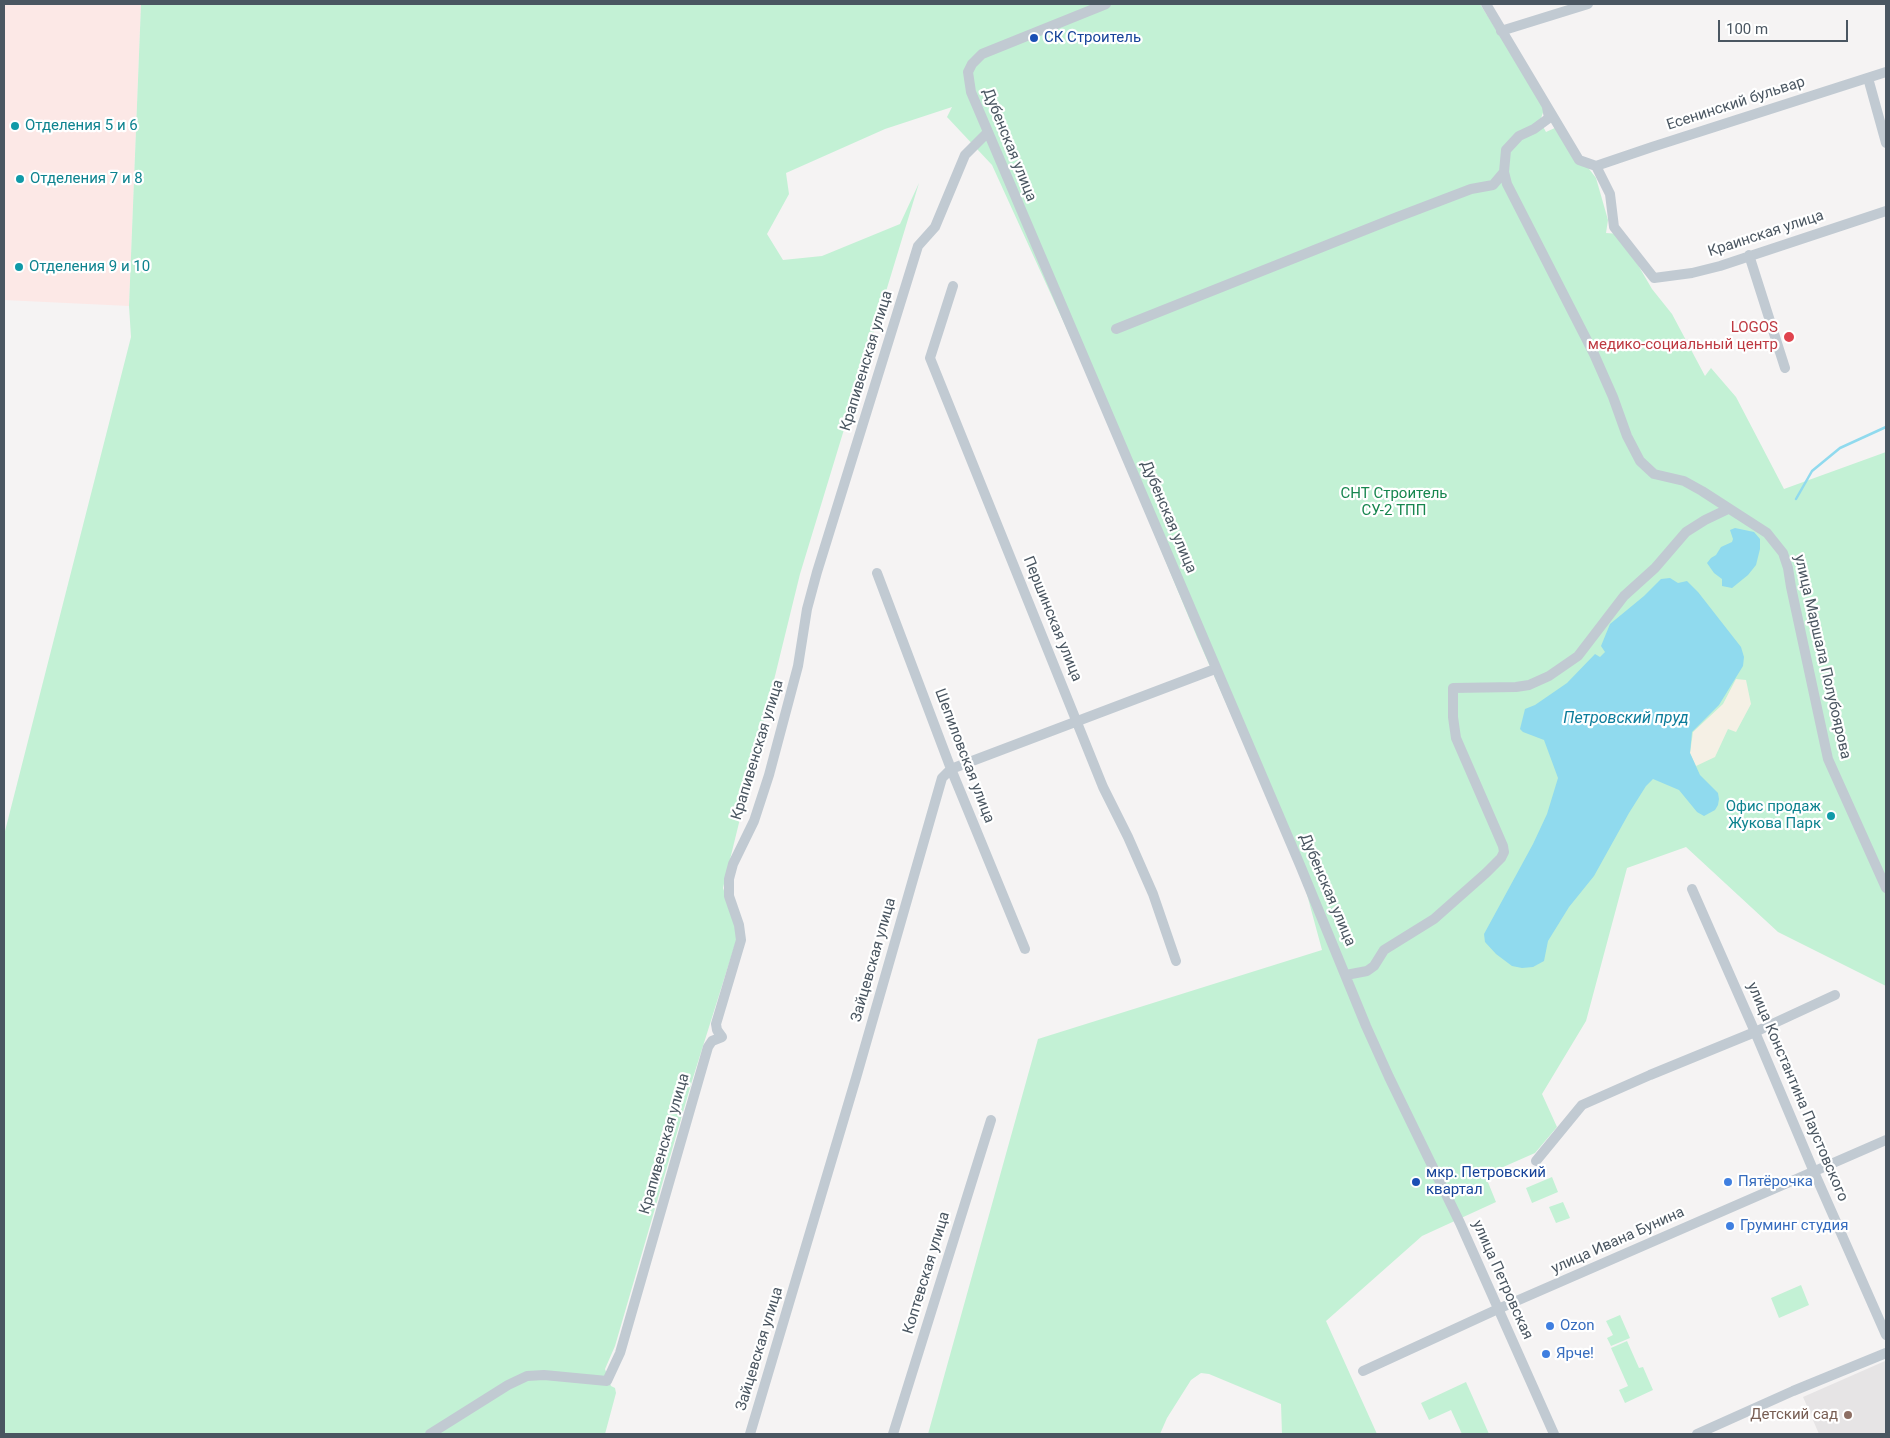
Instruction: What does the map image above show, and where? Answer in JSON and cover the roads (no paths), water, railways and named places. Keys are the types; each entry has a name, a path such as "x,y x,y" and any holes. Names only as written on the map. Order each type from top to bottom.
{"street":[{"name":"Дубенская улица","path":"1106,4 982,54 974,61 969,70 971,92 1346,975"},
{"path":"1486,4 1579,160 1596,166"},
{"path":"1501,30 1588,4"},
{"name":"Есенинский бульвар","path":"1596,166 1886,72"},
{"path":"1868,78 1886,143"},
{"path":"1116,329 1412,211 1471,189 1493,185 1504,172 1506,150 1519,136 1534,129 1549,118 1547,107"},
{"name":"Крапивенская улица","path":"430,1434 508,1385 527,1376 544,1375 608,1381 620,1352 709,1045 712,1041 722,1037 717,1030 716,1024 741,940 739,925 729,896 729,879 754,821 769,775 798,666 807,609 817,572 918,246 935,227 965,154 987,133"},
{"name":"Краинская улица","path":"1596,166 1610,194 1614,227 1654,278 1692,273 1720,266 1886,211"},
{"name":"улица Маршала Полубоярова","path":"1504,172 1507,184 1594,354 1613,397 1627,436 1640,461 1654,474 1688,483 1767,532 1783,553 1788,568 1796,615 1828,759 1886,888"},
{"path":"1749,256 1785,368"},
{"name":"Першинская улица","path":"953,286 930,358 1103,787 1153,894 1176,961"},
{"path":"1346,975 1367,971 1374,966 1384,950 1434,919 1486,874 1504,852 1456,738 1453,717 1453,688 1516,687 1529,685 1549,676 1578,656 1624,596 1655,568 1686,532 1728,509"},
{"name":"Шепиловская улица","path":"877,573 951,769 1025,948"},
{"path":"951,769 1215,669"},
{"name":"Зайцевская улица","path":"750,1434 856,1078 937,789 944,775 951,769"},
{"name":"улица Константина Паустовского","path":"1692,889 1756,1032 1814,1172 1886,1335"},
{"name":"улица Петровская","path":"1346,975 1389,1076 1460,1223 1554,1434"},
{"path":"1536,1160 1582,1106 1650,1075 1756,1032 1835,996"},
{"name":"Коптевская улица","path":"893,1434 991,1120"},
{"name":"улица Ивана Бунина","path":"1363,1371 1498,1309 1886,1140"},
{"path":"1697,1434 1793,1391 1886,1353"}],"water":[{"path":"1735,528 1754,532 1760,539 1760,549 1756,565 1748,575 1732,588 1722,586 1722,579 1714,573 1707,563 1716,555 1721,547 1732,542 1730,530"},
{"name":"Петровский пруд","path":"1670,578 1678,583 1687,581 1698,592 1741,647 1744,657 1743,666 1719,705 1692,732 1690,753 1700,775 1718,793 1718,805 1715,810 1704,816 1697,812 1679,790 1653,779 1646,786 1629,813 1594,876 1569,907 1548,941 1544,961 1533,967 1522,968 1512,966 1496,954 1485,942 1484,934 1533,844 1547,814 1558,778 1544,740 1520,729 1525,709 1535,705 1567,683 1595,654 1600,657 1605,652 1601,646 1610,624 1661,579"}],"waterway":[{"path":"1796,499 1812,471 1840,448 1886,427"}],"place":[{"name":"СК Строитель","path":"1034,38"},
{"name":"Отделения 5 и 6","path":"15,126"},
{"name":"Отделения 7 и 8","path":"20,179"},
{"name":"Отделения 9 и 10","path":"19,267"},
{"name":"LOGOS медико-социальный центр","path":"1789,337"},
{"name":"Офис продаж Жукова Парк","path":"1831,816"},
{"name":"мкр. Петровский квартал","path":"1416,1182"},
{"name":"Пятёрочка","path":"1728,1182"},
{"name":"Груминг студия","path":"1730,1226"},
{"name":"Ozon","path":"1550,1326"},
{"name":"Ярче!","path":"1546,1354"},
{"name":"Детский сад","path":"1848,1415"}],"park label":[{"name":"СНТ Строитель СУ-2 ТПП","path":"1394,502"}]}
